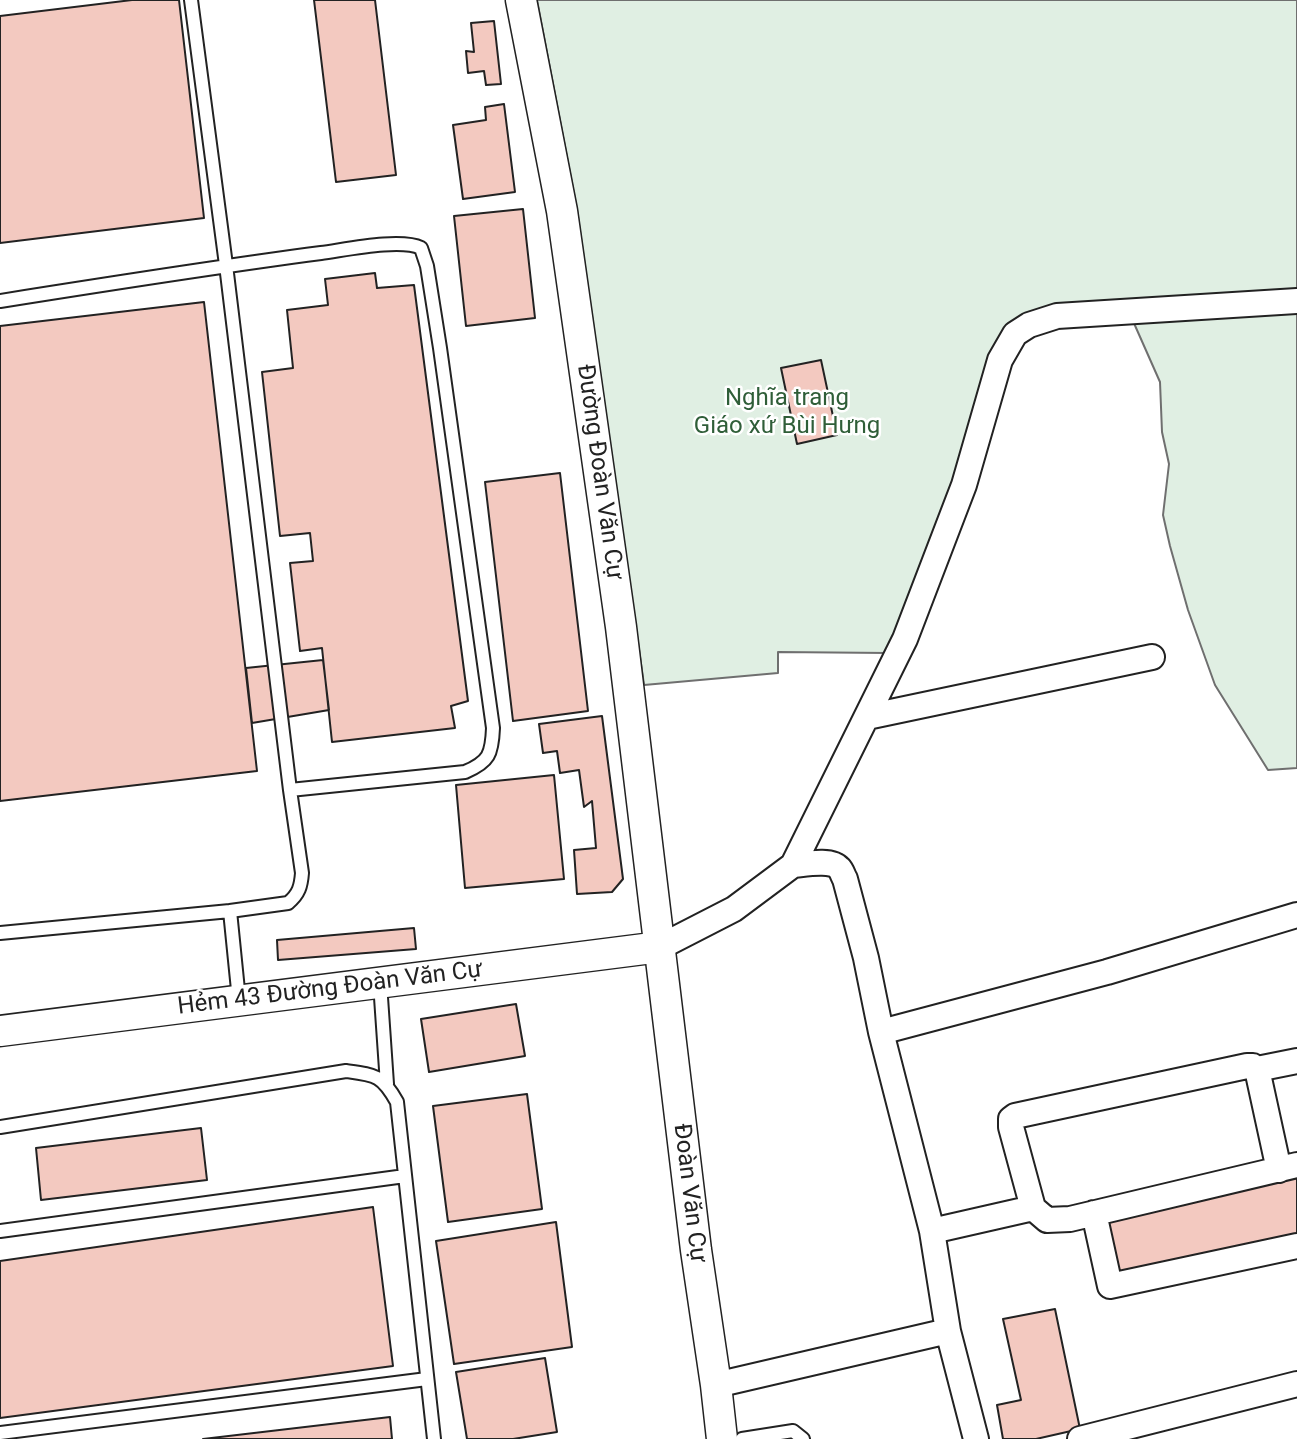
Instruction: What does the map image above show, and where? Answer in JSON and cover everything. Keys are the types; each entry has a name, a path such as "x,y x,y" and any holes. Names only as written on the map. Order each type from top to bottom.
{"street":[{"name":"Đường Đoàn Văn Cự","path":"521,0 562,211 621,627 660,947"},
{"path":"660,947 734,909 793,865 910,626 964,485 1000,360 1015,334 1028,325 1057,316 1297,301"},
{"path":"867,717 1152,657"},
{"path":"793,865 827,863 839,868 845,879 932,1231 948,1331 976,1439"},
{"path":"881,1032 1107,972 1297,915"},
{"name":"Hẻm 43 Đường Đoàn Văn Cự","path":"0,1031 660,947"},
{"name":"Đoàn Văn Cự","path":"660,947 696,1250 722,1439"},
{"path":"1257,1069 1297,1061"},
{"path":"1247,1066 1257,1069 1288,1167 1070,1219 1047,1220 1033,1208 1011,1127 1011,1119 1015,1116 1231,1069 1247,1066"},
{"path":"932,1231 1033,1208"},
{"path":"1094,1213 1110,1286 1297,1246"},
{"path":"716,1385 948,1331"},
{"path":"1080,1439 1297,1384"}],"lane":[{"path":"0,933 288,903 295,898 301,887 301,859 290,790 191,0"},
{"path":"0,301 226,265 384,245 413,244 421,248 427,266 440,348 493,729 491,749 488,758 465,772 290,790"},
{"path":"230,911 239,1001"},
{"path":"380,983 387,1084 397,1102 434,1439"},
{"path":"0,1127 346,1072 371,1074 387,1084"},
{"path":"0,1231 405,1176"},
{"path":"0,1433 427,1380"},
{"path":"742,1439 793,1431 803,1439"}],"green space":[{"name":"Nghĩa trang Giáo xứ Bùi Hưng","path":"537,0 1297,0 1297,290 1028,315 952,490 888,653 778,652 778,673 644,685 577,210"},
{"path":"1297,311 1297,768 1268,770 1215,685 1188,610 1163,515 1169,464 1162,432 1160,382 1133,321"}],"building":[{"path":"132,0 179,0 204,218 0,243 0,16"},
{"path":"314,0 375,0 396,175 336,182"},
{"path":"494,21 501,84 486,85 484,71 468,73 466,51 474,52 471,23"},
{"path":"504,104 515,192 463,199 453,125 486,120 485,107"},
{"path":"523,209 535,318 466,326 454,216"},
{"path":"375,273 377,288 414,285 468,701 451,706 455,728 332,742 322,648 300,651 290,563 313,561 310,533 280,536 262,372 293,368 287,310 328,305 325,279"},
{"path":"204,302 257,771 0,801 0,326"},
{"path":"821,360 837,435 797,444 781,368"},
{"path":"560,473 588,711 513,721 485,482"},
{"path":"323,660 329,710 252,723 246,668"},
{"path":"602,716 623,879 612,892 577,894 574,850 596,848 592,801 584,807 579,770 560,773 557,751 543,753 539,724"},
{"path":"554,775 564,879 465,888 456,785"},
{"path":"414,928 416,949 278,960 277,940"},
{"path":"516,1004 525,1056 429,1072 421,1019"},
{"path":"527,1094 542,1209 448,1222 433,1106"},
{"path":"201,1128 207,1180 41,1200 36,1148"},
{"path":"1297,1174 1297,1236 1116,1276 1105,1220"},
{"path":"373,1207 393,1366 0,1418 0,1261"},
{"path":"556,1222 572,1347 454,1364 436,1241"},
{"path":"1055,1309 1080,1429 1036,1439 1003,1439 997,1405 1021,1400 1003,1319"},
{"path":"545,1358 557,1432 513,1439 467,1439 456,1372"},
{"path":"390,1417 392,1439 203,1439"}]}
